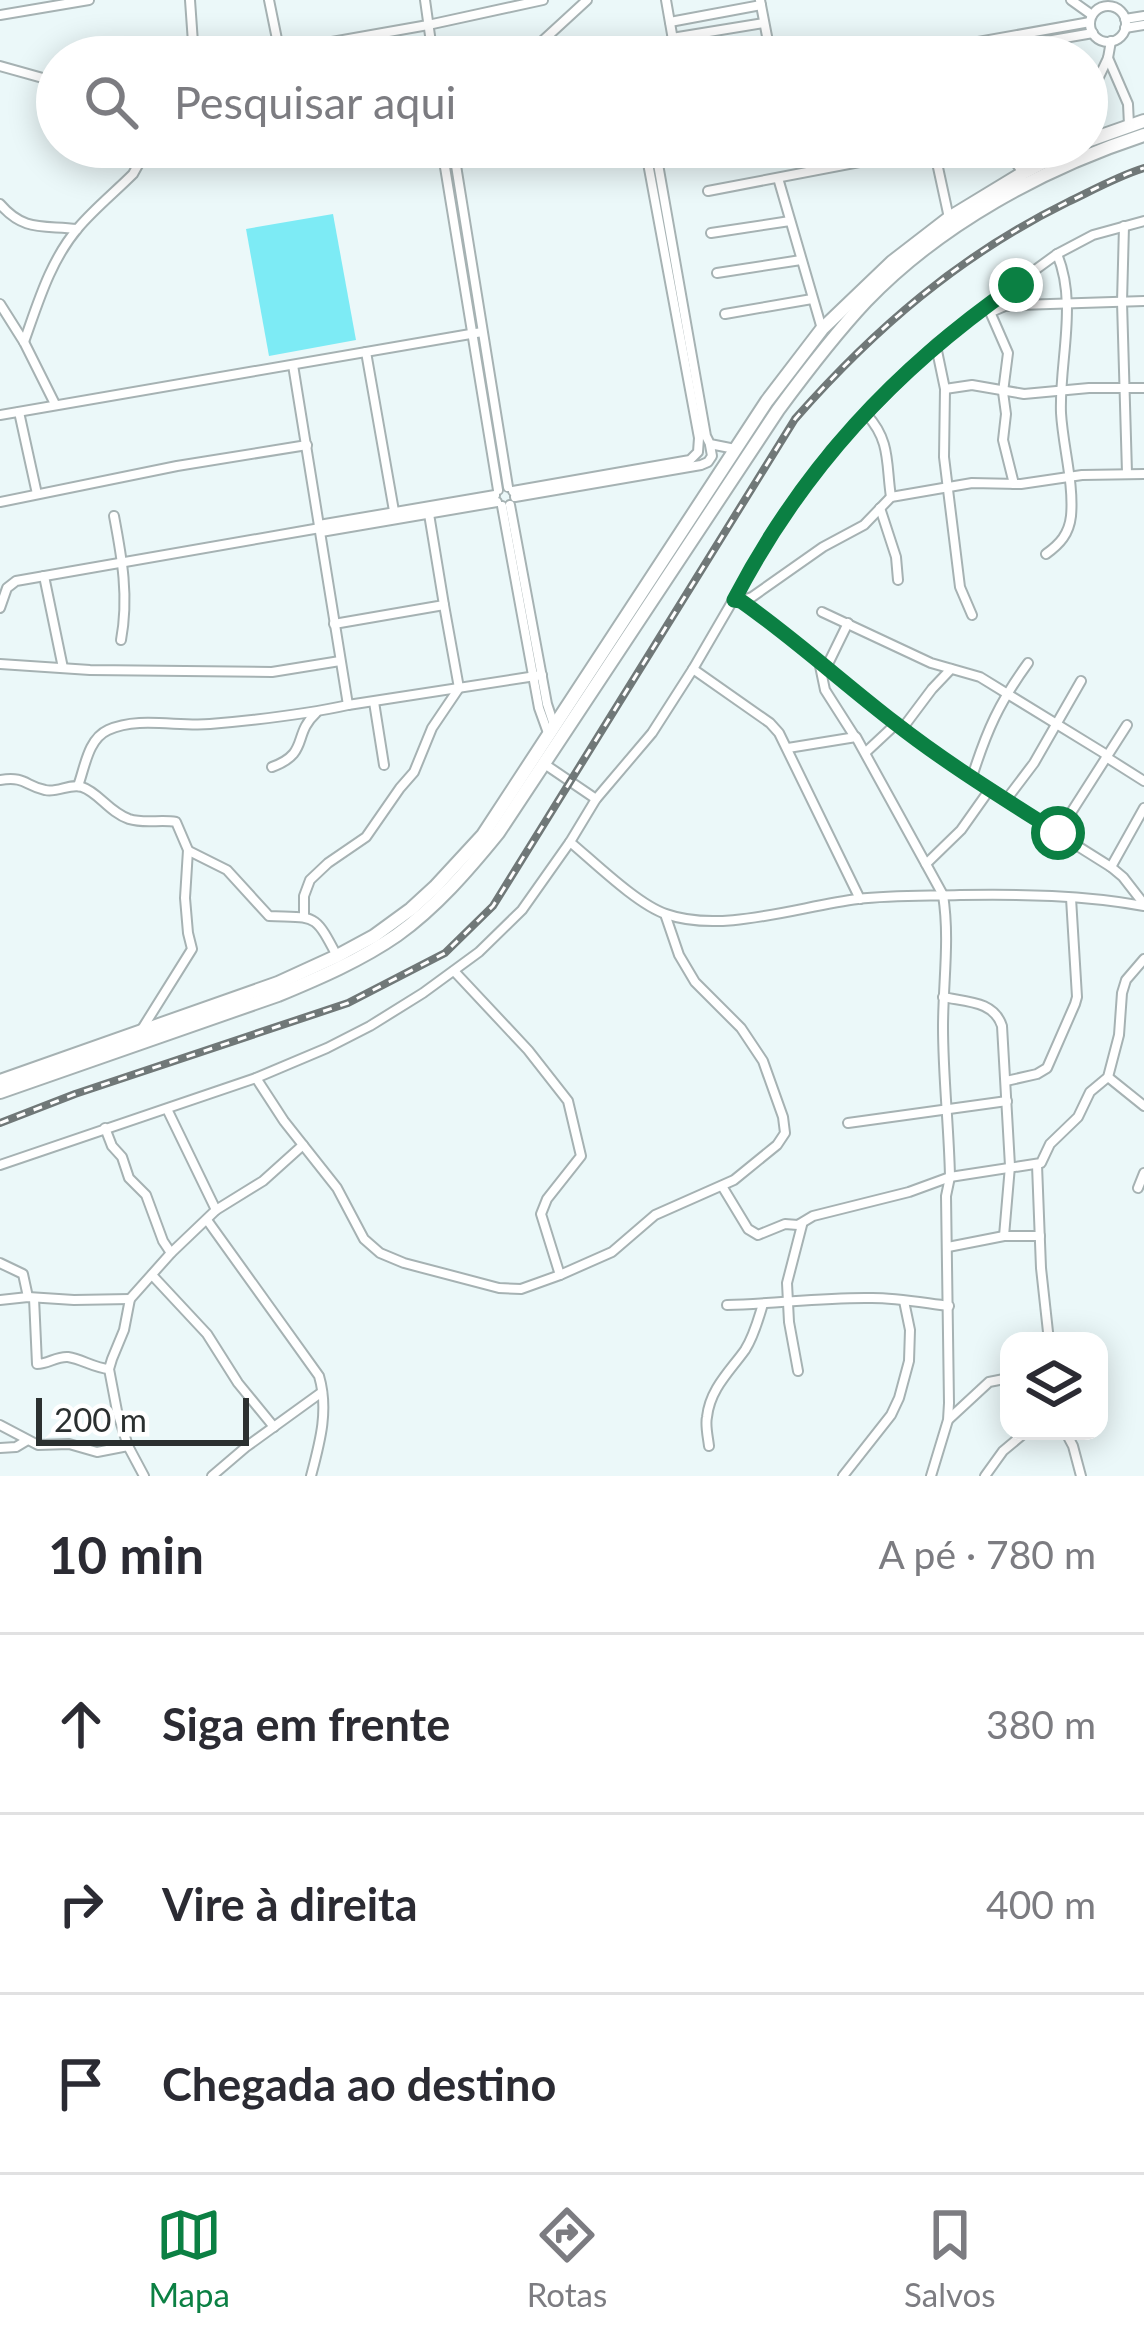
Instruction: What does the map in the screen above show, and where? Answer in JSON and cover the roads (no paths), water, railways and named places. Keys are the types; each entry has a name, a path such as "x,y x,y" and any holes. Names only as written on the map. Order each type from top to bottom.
{"highway":[{"path":"1108,133 1144,121"},
{"path":"1108,148 1144,135"},
{"path":"0,1092 320,978 396,935 425,912 498,832 551,730 767,401 822,329 892,262 949,218 1031,168"},
{"path":"0,1081 278,983 374,936 435,887 483,835 539,760 809,367 869,298 935,243 989,206 1060,168"}],"street":[{"path":"0,15 88,0"},
{"path":"190,0 193,36"},
{"path":"269,0 276,36"},
{"path":"425,0 430,36"},
{"path":"366,36 543,0"},
{"path":"548,36 587,0"},
{"path":"666,0 673,36"},
{"path":"1071,0 1093,20"},
{"path":"1086,0 1099,36"},
{"path":"670,22 760,3 766,36"},
{"path":"1033,36 1093,20 1109,6 1120,5 1125,24 1120,36 1108,41"},
{"path":"1125,24 1144,16"},
{"path":"1007,36 1093,20"},
{"path":"685,36 764,23"},
{"path":"1125,24 1144,25"},
{"path":"1111,41 1108,58 1127,104 1129,125"},
{"path":"0,67 36,76"},
{"path":"1127,104 1144,110"},
{"path":"24,342 51,270 77,229 136,168"},
{"path":"455,168 477,333 551,730"},
{"path":"651,168 706,436 700,453 703,475 715,482"},
{"path":"658,168 660,202"},
{"path":"708,191 831,168"},
{"path":"940,168 949,218"},
{"path":"1019,168 1023,173"},
{"path":"778,178 822,329"},
{"path":"0,204 26,225 77,229"},
{"path":"711,233 790,221"},
{"path":"0,1165 256,1078 328,1048 370,1026 479,952 522,910 596,799 652,733 814,471 935,344 1057,254 1093,235 1144,221"},
{"path":"1124,226 1127,473"},
{"path":"1046,554 1065,537 1072,513 1060,391 1066,305 1057,254"},
{"path":"717,273 801,260"},
{"path":"725,314 812,299"},
{"path":"989,308 1144,301"},
{"path":"0,304 55,404"},
{"path":"989,308 1008,353 1003,440 1014,484"},
{"path":"0,415 477,333"},
{"path":"935,344 945,389 944,457 961,586 972,615"},
{"path":"366,352 394,511"},
{"path":"293,365 348,705"},
{"path":"945,389 972,385 1024,394 1144,388"},
{"path":"19,412 38,494"},
{"path":"866,415 886,444 891,497"},
{"path":"0,502 307,445"},
{"path":"0,608 11,583 44,575 429,514 736,449"},
{"path":"737,601 752,597 864,525 891,497 972,483 1144,474"},
{"path":"320,528 394,511 505,497"},
{"path":"880,508 896,557 898,580"},
{"path":"304,915 310,880 366,837 414,772 432,728 458,688 429,514"},
{"path":"114,516 123,561 121,640"},
{"path":"44,575 63,668"},
{"path":"737,601 779,628 899,726 1112,867 1144,905"},
{"path":"334,624 444,605"},
{"path":"822,612 920,658 980,677 1144,782"},
{"path":"848,623 823,666 825,690 866,752 926,864 943,896 946,916 948,1420 931,1476"},
{"path":"0,664 110,671 272,672 340,661"},
{"path":"972,776 989,724 1028,663"},
{"path":"866,752 899,726 952,668"},
{"path":"693,669 770,723 788,748 860,898"},
{"path":"78,786 90,748 109,730 128,725 209,724 317,712 538,676"},
{"path":"1006,800 1081,681"},
{"path":"374,702 384,765"},
{"path":"272,767 292,758 307,722 317,712"},
{"path":"1058,833 1126,725"},
{"path":"788,748 856,737"},
{"path":"539,760 596,799"},
{"path":"0,780 16,778 47,790 78,786 115,813 135,821 176,822 194,856 227,870 269,916 304,915 317,922 337,956"},
{"path":"926,864 961,830 990,788"},
{"path":"1112,867 1144,808"},
{"path":"570,842 652,908 703,920 860,898 1037,894 1144,905"},
{"path":"142,1029 192,949 184,879 188,850"},
{"path":"1006,1081 1047,1068 1077,997 1071,898"},
{"path":"256,1078 338,1188 364,1239 380,1253 499,1288 520,1288 560,1275 612,1252 655,1215 734,1180 784,1133 783,1117 757,1051 723,1007 695,982 679,956 665,914"},
{"path":"722,1186 752,1234 758,1235 950,1177 1037,1165 1050,1144 1078,1117 1090,1092 1108,1077 1119,1035 1122,993 1126,980 1144,959"},
{"path":"454,971 568,1101 581,1156 541,1214 560,1275"},
{"path":"943,997 990,1007 1002,1026 1010,1166 1004,1235"},
{"path":"1108,1077 1144,1106"},
{"path":"848,1123 1006,1101"},
{"path":"167,1109 216,1210"},
{"path":"105,1127 129,1178 146,1195 171,1253"},
{"path":"144,1476 128,1446 109,1369 130,1299 216,1210 303,1145"},
{"path":"1037,1165 1048,1332"},
{"path":"1138,1189 1144,1173"},
{"path":"207,1220 311,1363 323,1391 324,1419 311,1476"},
{"path":"798,1371 787,1283 803,1223"},
{"path":"947,1246 1004,1235 1040,1236"},
{"path":"0,1263 23,1274 31,1297 37,1364 68,1357 109,1369"},
{"path":"152,1275 207,1334 274,1427"},
{"path":"727,1305 877,1298 949,1306"},
{"path":"0,1300 130,1299"},
{"path":"843,1476 899,1398 909,1361 904,1301"},
{"path":"709,1446 706,1417 721,1378 754,1333 763,1304"},
{"path":"948,1420 989,1382 1000,1380"},
{"path":"212,1476 323,1391"},
{"path":"0,1425 26,1441 46,1446 69,1444 97,1452 128,1446"},
{"path":"985,1476 1016,1440"},
{"path":"1069,1440 1081,1476"},
{"path":"0,1448 16,1448 26,1441"}],"railway":[{"path":"0,1123 348,1003 445,953 493,906 795,419 888,324 955,270 1029,223 1144,168"}]}
